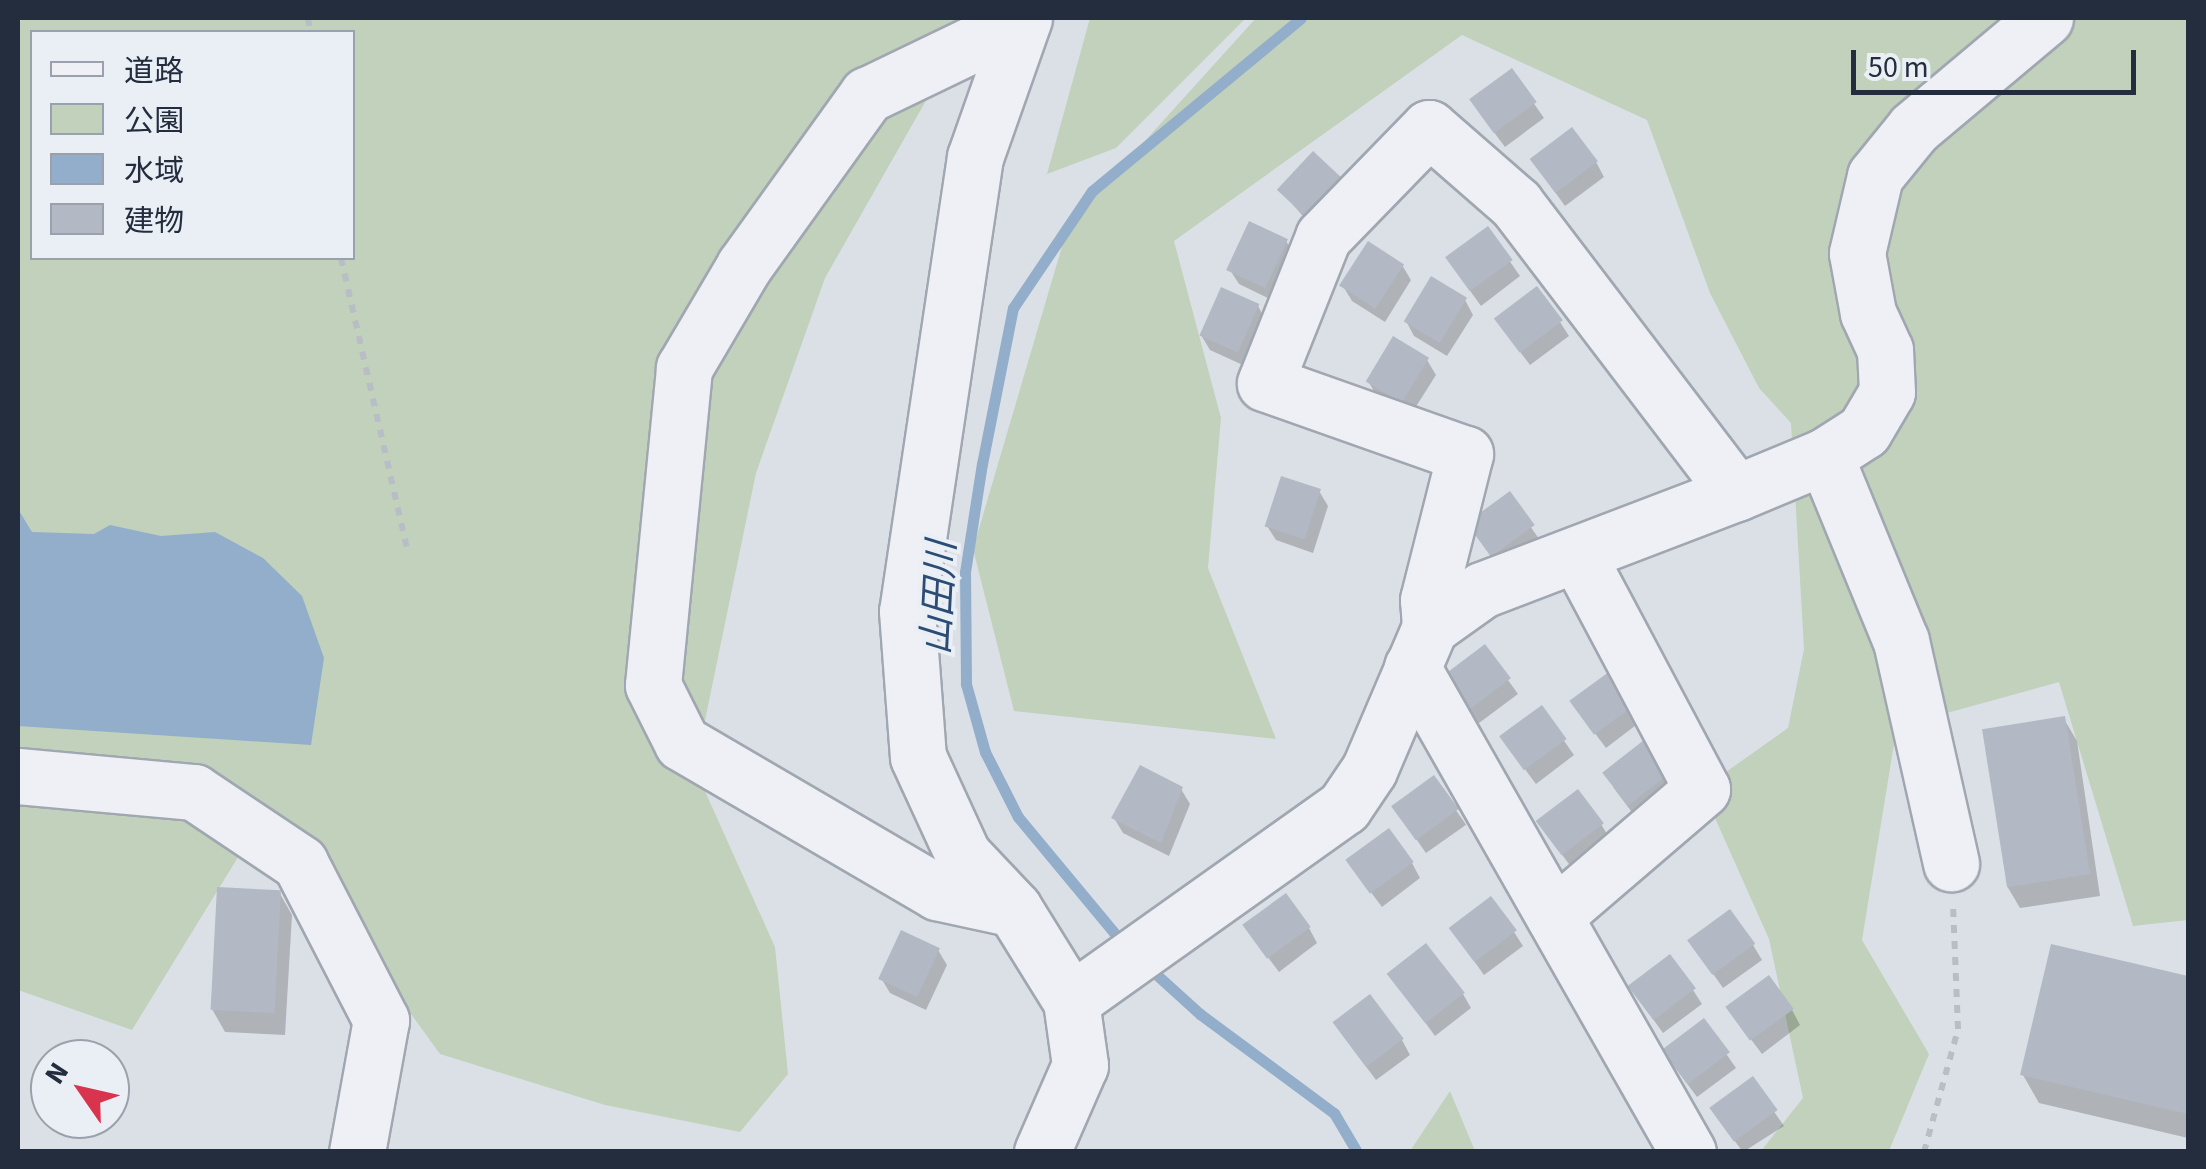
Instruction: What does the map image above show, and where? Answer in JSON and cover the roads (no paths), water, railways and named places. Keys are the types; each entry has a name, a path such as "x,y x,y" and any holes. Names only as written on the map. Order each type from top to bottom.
{"street":[{"path":"1421,647 1482,590 1736,493 1824,456 1864,430 1887,392 1885,350 1868,313 1857,253 1875,176 1914,128 2045,18"},
{"path":"1014,909 937,892 682,744 653,685 684,368 744,266 867,95 1024,19"},
{"path":"1024,19 975,157 907,610 918,757 964,855 1083,992 1080,1065 1042,1152"},
{"path":"1083,992 1164,930 1344,807 1369,770 1421,647 1428,600 1466,454 1265,383 1322,237 1430,128 1516,204 1736,493"},
{"path":"1824,456 1901,641 1951,863"},
{"path":"1554,916 1702,789 1578,556"},
{"path":"1421,647 1554,916 1688,1152"},
{"path":"18,776 194,792 300,863 381,1020 357,1152"}],"water":[{"path":"18,509 32,532 94,534 110,525 161,536 215,532 263,558 302,596 324,658 311,745 18,726"}],"waterway":[{"name":"山田川","path":"1126,947 1018,817 985,752 966,684 965,572 982,464 1013,308 1092,191 1301,18"},
{"name":"山田川","path":"1147,966 1200,1014 1334,1113 1357,1152"}]}
